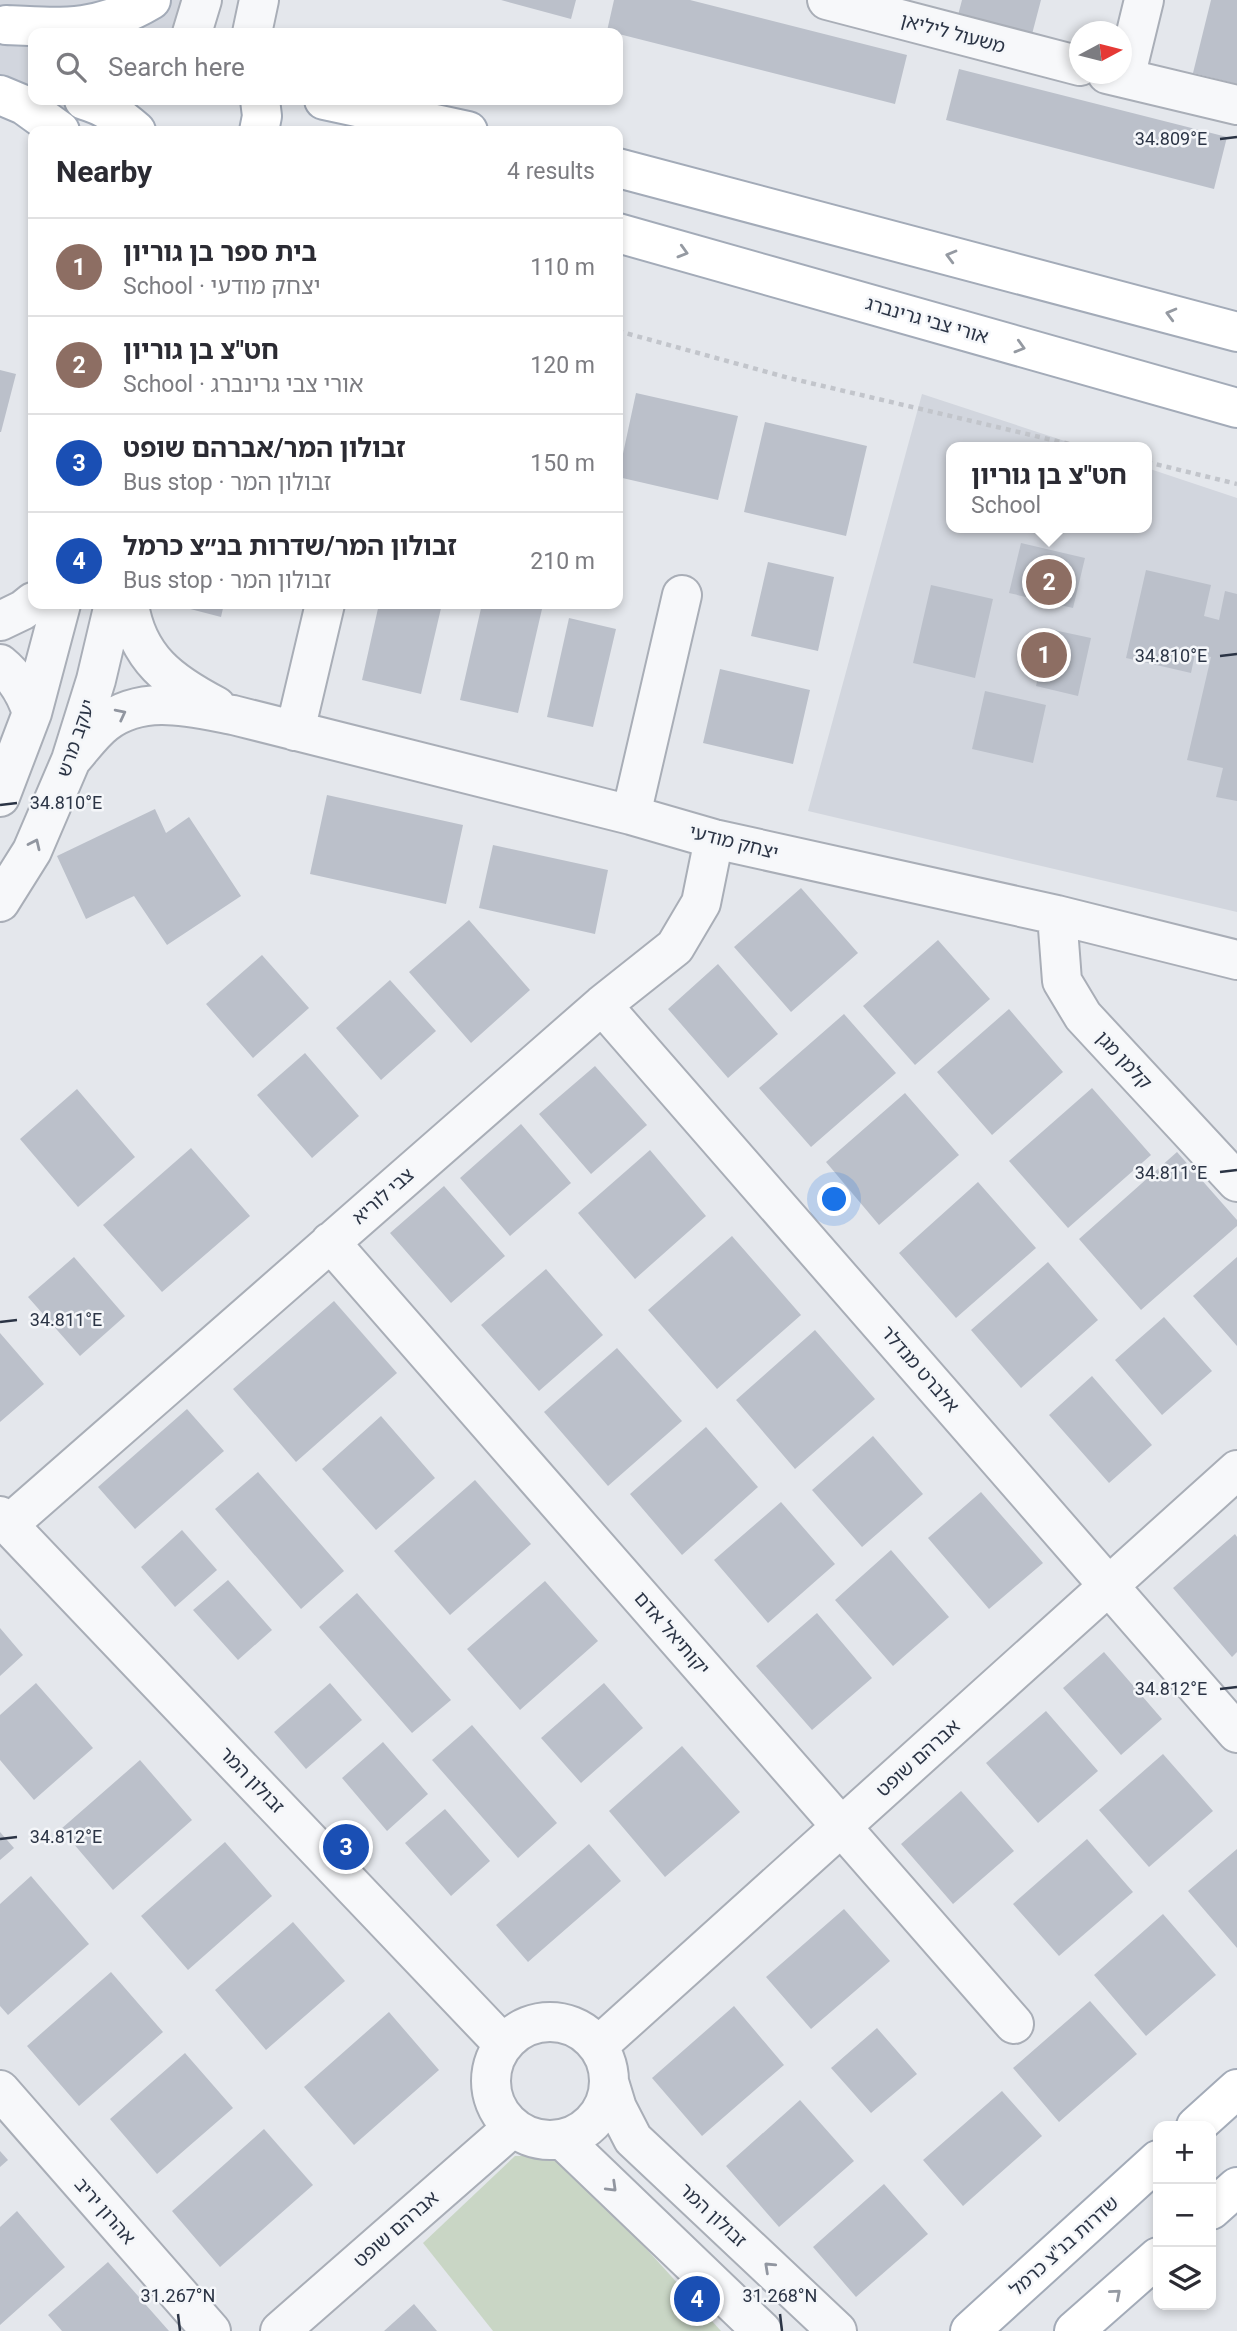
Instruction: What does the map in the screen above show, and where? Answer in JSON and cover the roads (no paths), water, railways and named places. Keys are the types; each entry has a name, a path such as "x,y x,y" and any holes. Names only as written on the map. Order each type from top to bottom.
{"main road":[{"path":"15,27 58,28 93,25 123,16 150,0"},
{"path":"0,85 28,89"},
{"path":"0,94 24,105 53,126"},
{"path":"100,105 132,126"},
{"path":"139,105 139,126"},
{"path":"260,105 260,126"},
{"path":"347,105 445,126"},
{"path":"623,168 1237,332"},
{"name":"אורי צבי גרינברג","path":"623,234 1237,408"},
{"path":"1202,2121 1237,2089"},
{"name":"שדרות בנ\"צ כרמל","path":"970,2331 1153,2165"},
{"path":"1216,2206 1237,2187"},
{"path":"1074,2331 1153,2261"}],"street":[{"path":"194,28 202,0"},
{"path":"253,28 259,0"},
{"name":"משעול ליליאן","path":"827,0 1069,63"},
{"path":"1132,31 1143,0"},
{"path":"1132,80 1237,105"},
{"path":"631,815 682,595"},
{"path":"0,621 28,606"},
{"path":"0,797 32,713 60,609"},
{"name":"יעקב מרש","path":"0,902 32,851 71,760 96,680 113,609"},
{"name":"יצחק מודעי","path":"130,609 137,636 156,664 185,690 233,715"},
{"path":"295,731 324,609"},
{"path":"0,664 18,684 32,713"},
{"name":"יצחק מודעי","path":"71,760 104,724 125,711 170,705 233,715 631,815 714,839 1057,915 1237,960"},
{"name":"צבי לוריא","path":"4,1521 602,1005 675,947 701,903 714,839"},
{"name":"קלמן מגן","path":"1057,915 1062,981 1083,1016 1237,1182"},
{"name":"אלברט מנדלר","path":"602,1005 1237,1733"},
{"name":"יקותיאל אדם","path":"330,1242 1014,2024"},
{"name":"אברהם שופט","path":"598,2046 1237,1470"},
{"name":"זבולון המר","path":"4,1521 503,2044"},
{"path":"551,2021 569,2024 585,2033 598,2046 607,2065 610,2085 605,2104 595,2120 581,2133 563,2140 545,2141 528,2137 512,2128 500,2114 492,2097 490,2078 494,2060 503,2044 516,2032 532,2024 551,2021"},
{"name":"זבולון המר","path":"610,2085 617,2108 633,2139 837,2331"},
{"name":"אהרון יריב","path":"0,2090 211,2331"},
{"name":"אברהם שופט","path":"280,2331 512,2128"},
{"path":"563,2140 762,2331"}],"place":[{"name":"חט\"צ בן גוריון","path":"1049,582"},
{"name":"בית ספר בן גוריון","path":"1044,655"},
{"name":"זבולון המר/אברהם שופט","path":"346,1847"},
{"name":"זבולון המר/שדרות בנ״צ כרמל","path":"697,2299"}]}
